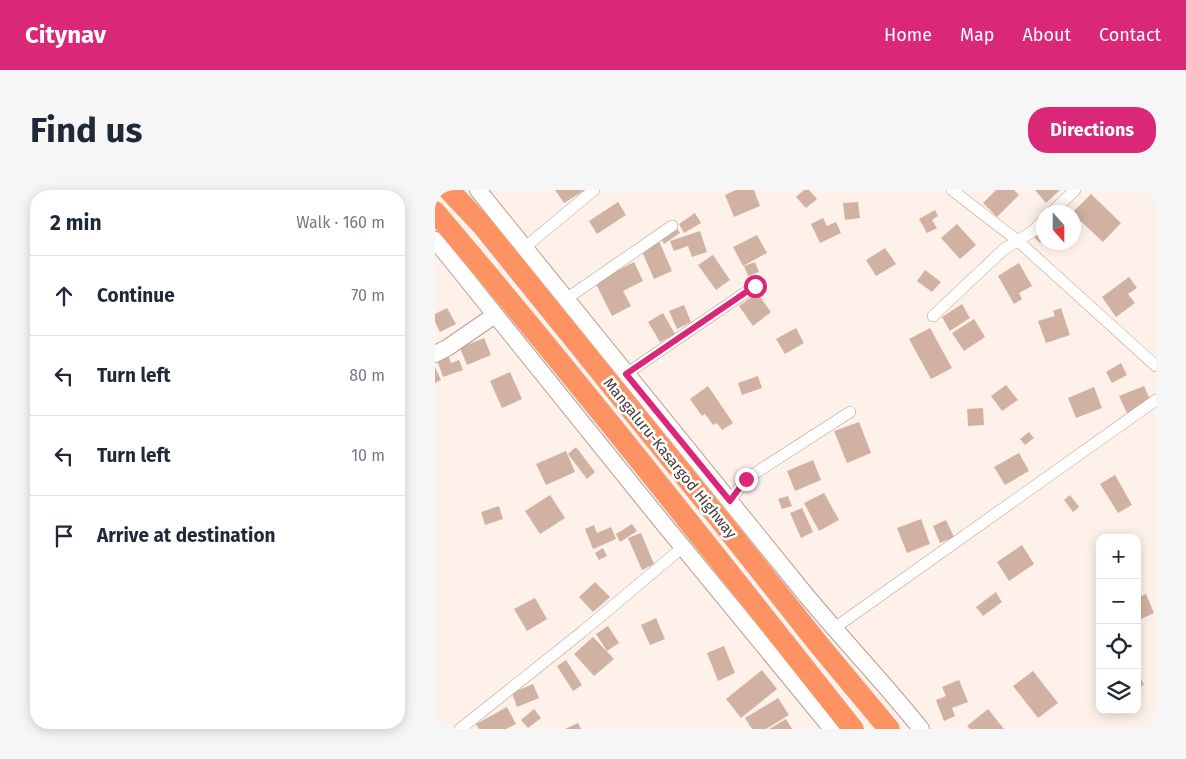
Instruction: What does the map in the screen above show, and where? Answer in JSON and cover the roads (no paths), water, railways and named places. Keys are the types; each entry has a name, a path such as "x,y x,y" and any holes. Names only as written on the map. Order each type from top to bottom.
{"highway":[{"name":"Mangaluru-Kasargod Highway","path":"449,190 482,225 820,646 889,729"},
{"name":"Mangaluru-Kasargod Highway","path":"435,212 497,284 666,493 853,729"}],"street":[{"path":"478,190 833,629 900,702 921,729"},
{"path":"524,248 594,190"},
{"path":"952,190 1018,241 1156,366"},
{"path":"1059,205 1075,190"},
{"path":"566,299 672,226"},
{"path":"933,316 1003,250 1036,228"},
{"path":"435,240 832,729"},
{"path":"626,374 755,286"},
{"path":"435,354 447,348 495,315"},
{"path":"833,629 1156,400"},
{"path":"730,501 746,479 850,412"},
{"path":"460,729 582,632 683,547"}]}
